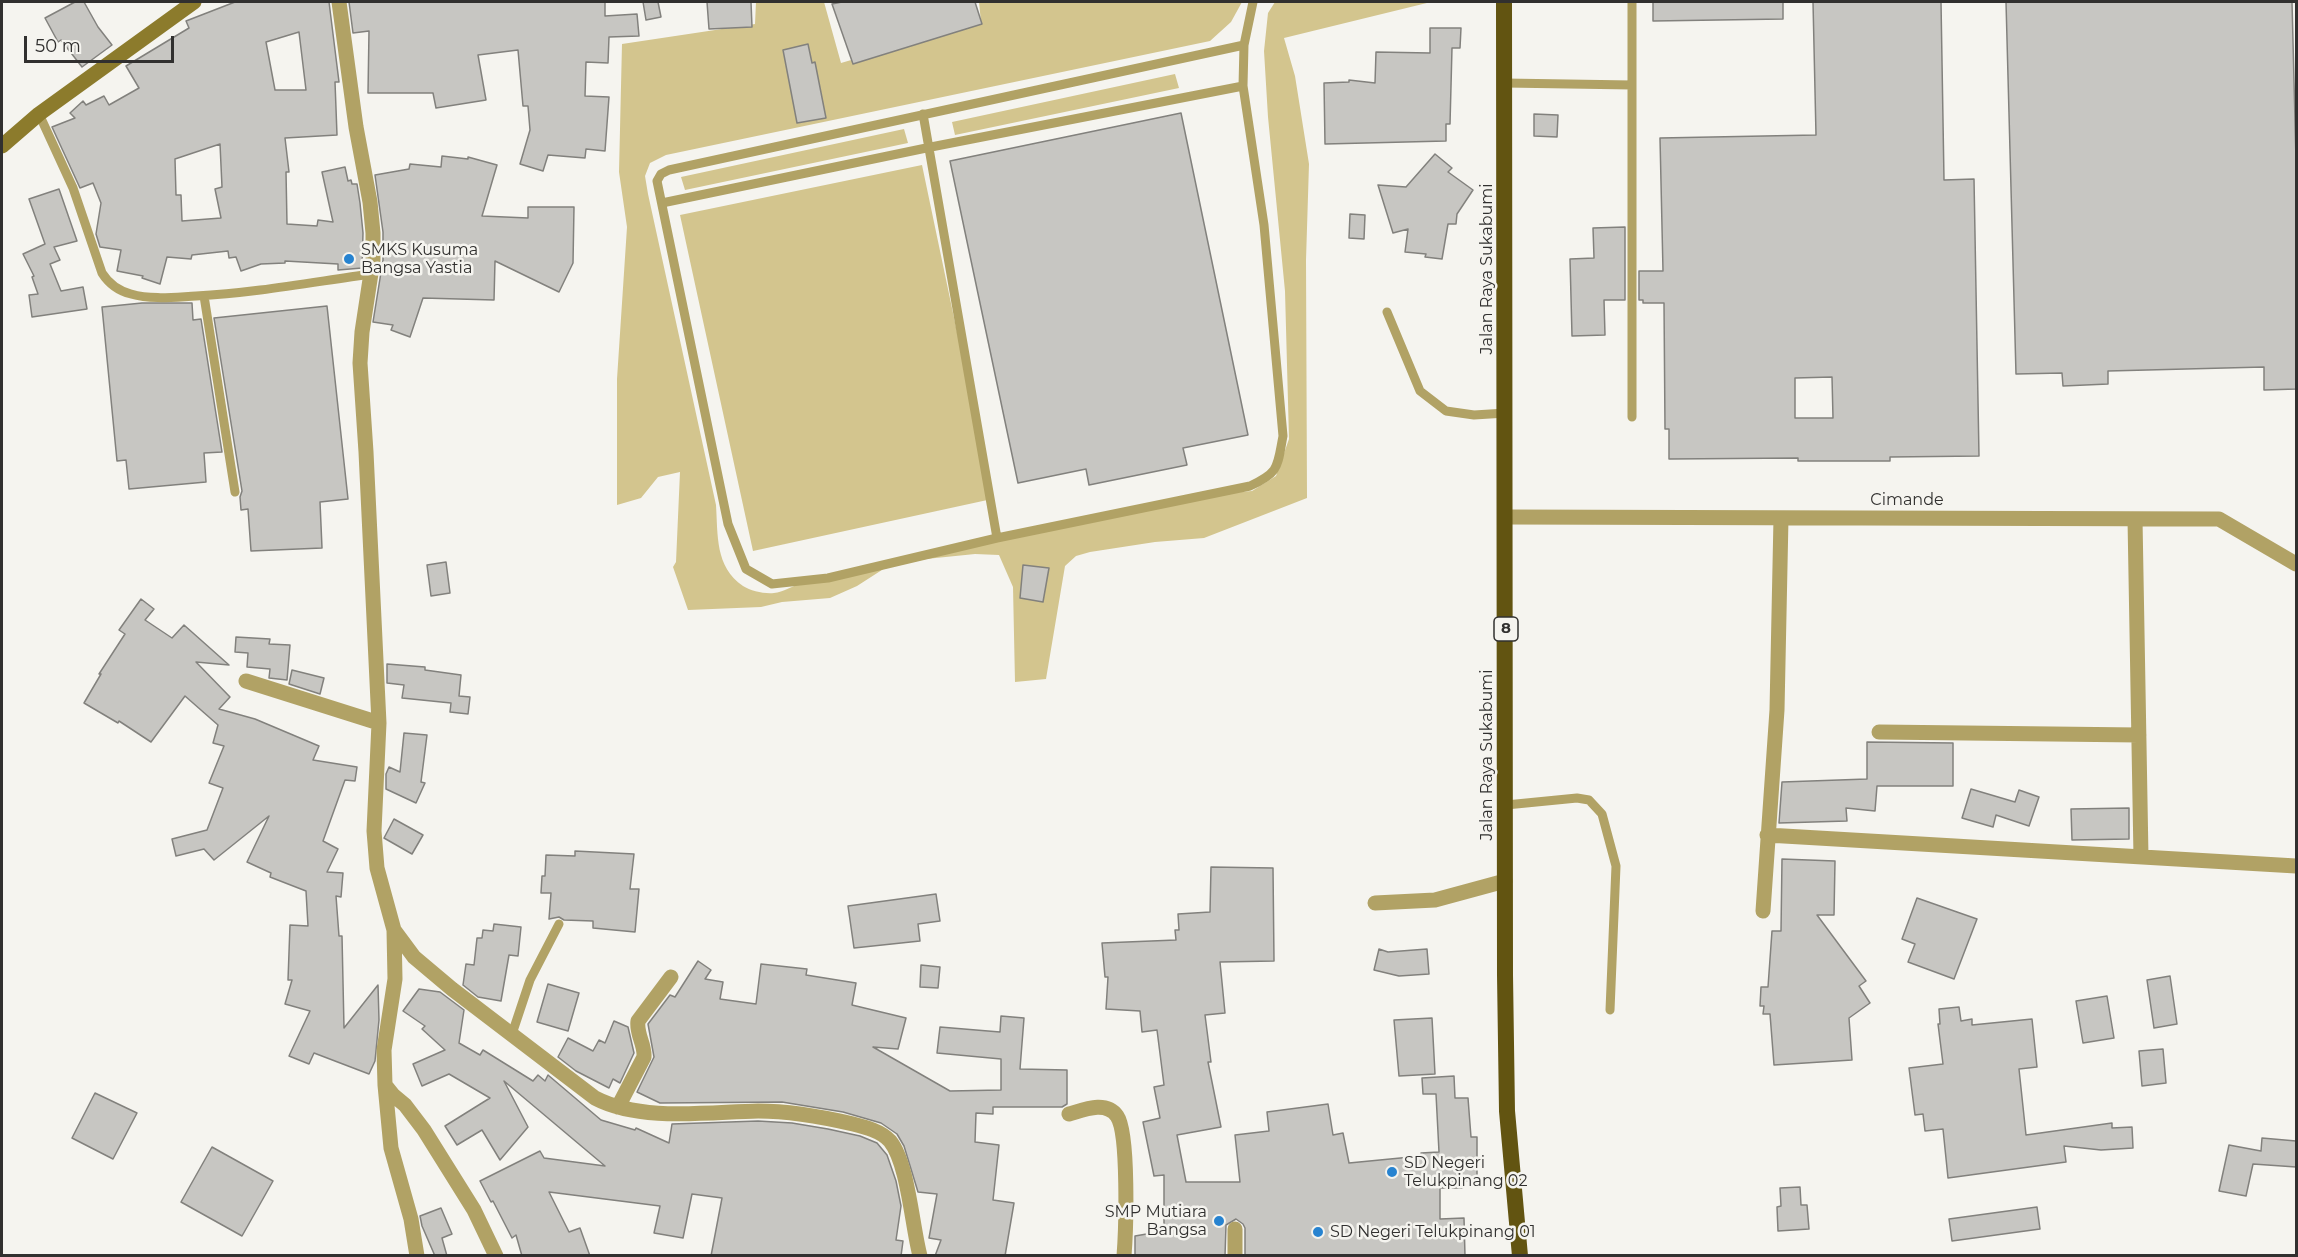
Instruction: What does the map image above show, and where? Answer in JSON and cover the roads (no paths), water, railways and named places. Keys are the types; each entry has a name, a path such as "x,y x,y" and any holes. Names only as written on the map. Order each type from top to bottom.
{"highway":[{"name":"Jalan Raya Sukabumi","path":"1504,2 1507,1111 1520,1256"}],"main road":[{"path":"2,146 39,114 194,2"}],"street":[{"path":"339,2 356,127 372,216 374,246 360,363 379,723 374,843 376,867 394,930 395,979 384,1050 384,1085 391,1148 411,1219 417,1256"},
{"name":"Cimande","path":"1506,517 2219,519 2296,564"},
{"path":"1763,911 1776,710 1781,518"},
{"path":"2135,519 2141,857"},
{"path":"246,681 379,723"},
{"path":"1879,732 2139,735"},
{"path":"1767,835 2296,866"},
{"path":"1375,903 1435,900 1505,881"},
{"path":"394,930 409,951 428,971 595,1098 618,1107 694,1115 759,1111 783,1113 843,1122 880,1134 890,1141 903,1171 920,1256"},
{"path":"618,1107 644,1057 637,1030 638,1021 671,977"},
{"path":"384,1085 405,1105 424,1130 474,1210 496,1256"},
{"path":"1069,1114 1097,1107 1108,1109 1117,1115 1122,1129 1127,1210 1125,1256"},
{"path":"1234,1229 1235,1256"}],"lane":[{"path":"1244,45 669,170 661,174 657,181 728,524 746,569 772,584 828,578 997,538 1250,486 1269,477 1277,467 1283,436 1264,225 1242,86 1244,45 1253,2"},
{"path":"1632,2 1632,417"},
{"path":"1505,83 1632,85"},
{"path":"662,203 1242,86"},
{"path":"39,114 62,160 102,273 109,283 130,294 144,297 204,296 371,274"},
{"path":"923,114 931,147 997,538"},
{"path":"204,296 235,492"},
{"path":"1387,312 1420,391 1446,411 1474,415 1506,413"},
{"path":"1506,805 1577,798 1590,800 1602,814 1616,866 1610,1010"},
{"path":"512,1034 530,980 559,924"}],"place":[{"name":"SMKS Kusuma Bangsa Yastia","path":"349,259"},
{"name":"SD Negeri Telukpinang 02","path":"1392,1172"},
{"name":"SMP Mutiara Bangsa","path":"1219,1221"},
{"name":"SD Negeri Telukpinang 01","path":"1318,1232"}]}
